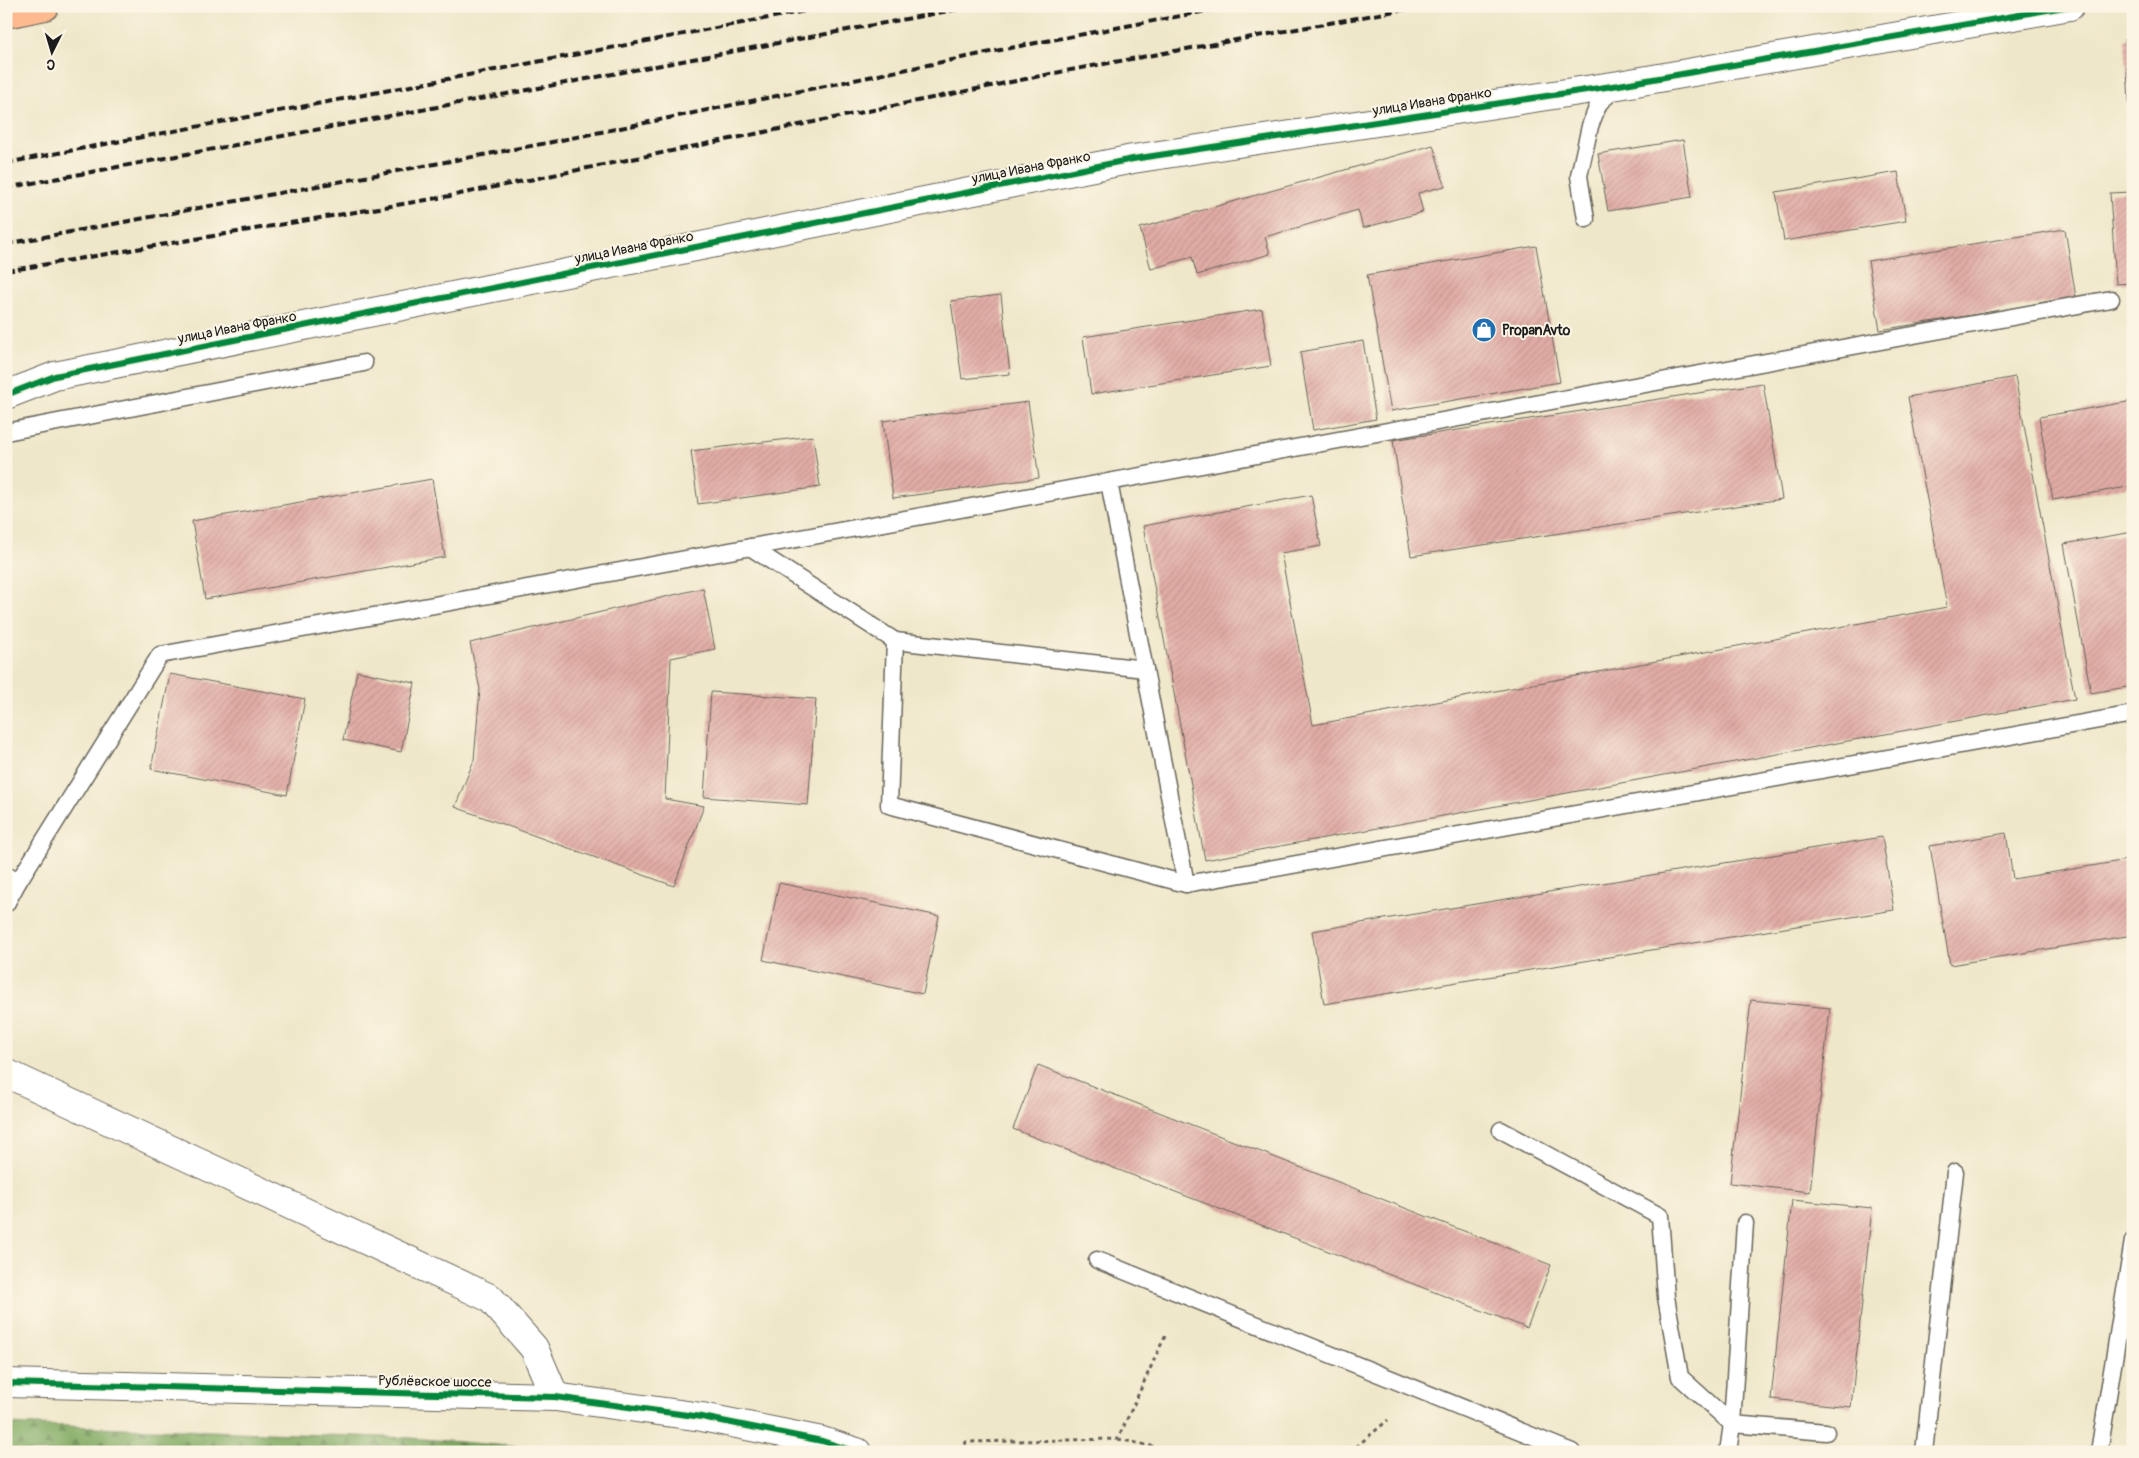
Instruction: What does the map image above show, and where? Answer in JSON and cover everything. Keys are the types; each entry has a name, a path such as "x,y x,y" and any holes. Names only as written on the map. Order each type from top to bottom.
{"main road":[{"path":"6,14 45,6"}],"street":[{"name":"улица Ивана Франко","path":"6,395 56,376 1133,159 1619,85 2070,6"},
{"path":"6,1072 490,1298 534,1348 555,1397"},
{"name":"Рублёвское шоссе","path":"6,1383 555,1397 702,1417 822,1441 857,1452"}],"lane":[{"path":"1586,219 1579,176 1590,126 1599,103 1619,85"},
{"path":"6,904 12,879 160,655 2111,299"},
{"path":"6,432 364,363"},
{"path":"1109,482 1186,884"},
{"path":"750,547 895,641 1145,669"},
{"path":"895,641 889,805 1186,884 2133,714"},
{"path":"1501,1130 1660,1216 1666,1297 1680,1377 1732,1424 1826,1432"},
{"path":"1924,1452 1954,1172"},
{"path":"1728,1452 1732,1424 1745,1223"},
{"path":"2099,1452 2133,1241"},
{"path":"1097,1260 1572,1452"}],"path":[{"path":"1118,1439 1165,1336"},
{"path":"1350,1452 1388,1420"},
{"path":"962,1452 966,1442 1118,1439 1180,1452"}],"green space":[{"path":"6,1424 410,1438 583,1452 6,1452"}],"building":[{"path":"2125,39 2133,39 2133,132 2131,132"},
{"path":"1683,140 1692,197 1608,211 1598,154"},
{"path":"1433,145 1445,186 1418,193 1423,212 1363,228 1358,210 1265,237 1270,254 1197,275 1192,257 1151,269 1140,228"},
{"path":"1898,172 1906,221 1784,241 1776,192"},
{"path":"2133,192 2133,283 2116,284 2110,193"},
{"path":"2065,229 2076,298 1880,330 1868,261"},
{"path":"1536,246 1560,382 1391,411 1367,275"},
{"path":"1001,295 1010,374 962,379 951,301"},
{"path":"1262,309 1271,366 1091,394 1083,337"},
{"path":"1363,341 1376,419 1313,430 1300,352"},
{"path":"2015,377 2075,699 1205,860 1143,526 1311,495 1321,546 1281,553 1313,725 1947,607 1908,397"},
{"path":"1763,383 1782,499 1411,556 1393,440"},
{"path":"2133,401 2133,486 2053,500 2039,417"},
{"path":"1028,402 1039,478 893,498 883,421"},
{"path":"813,436 820,487 698,504 691,451"},
{"path":"432,479 445,557 205,599 192,521"},
{"path":"2133,532 2133,686 2091,693 2064,544"},
{"path":"703,588 715,649 671,658 665,799 704,806 674,886 455,807 474,760 480,689 470,643"},
{"path":"357,671 415,683 401,752 343,740"},
{"path":"170,674 305,699 287,795 151,769"},
{"path":"711,692 816,699 808,805 704,797"},
{"path":"2006,833 2013,879 2133,859 2133,935 1950,965 1930,846"},
{"path":"1882,837 1894,910 1324,1004 1312,931"},
{"path":"779,883 939,916 923,994 763,960"},
{"path":"1751,1000 1830,1008 1810,1192 1730,1183"},
{"path":"1038,1065 1551,1265 1527,1328 1013,1129"},
{"path":"1792,1200 1872,1208 1851,1407 1771,1399"}],"railway":[{"path":"6,163 831,6"},
{"path":"6,188 975,6"},
{"path":"6,244 547,143 1020,46 1233,6"},
{"path":"6,271 450,196 1065,71 1423,6"}],"cycle path":[{"path":"6,395 55,376 1133,159 1619,85 2070,6"},
{"path":"6,1383 555,1397 702,1417 822,1441 857,1452"}],"place":[{"name":"PropanAvto","path":"1484,330"}]}
